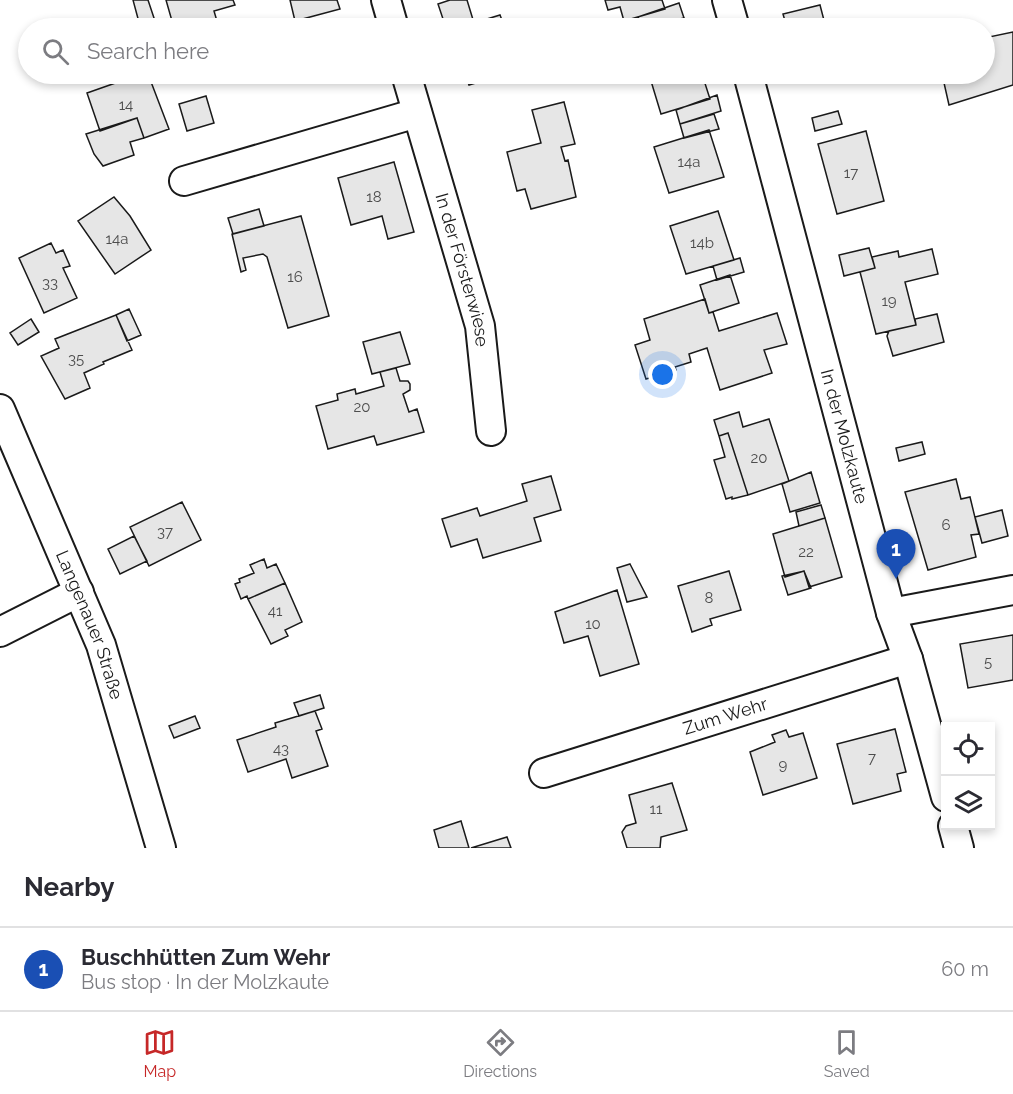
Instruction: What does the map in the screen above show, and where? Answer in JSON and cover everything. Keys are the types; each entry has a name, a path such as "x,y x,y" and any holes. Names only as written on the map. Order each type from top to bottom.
{"street":[{"path":"386,0 390,18"},
{"path":"728,0 732,18"},
{"name":"In der Försterwiese","path":"409,84 480,326 490,431"},
{"name":"In der Molzkaute","path":"751,84 891,613 908,659 941,782"},
{"path":"184,181 417,113"},
{"name":"Langenauer Straße","path":"0,409 102,645 161,848"},
{"path":"891,613 1013,590"},
{"path":"0,632 80,592"},
{"name":"Zum Wehr","path":"544,773 908,659"},
{"path":"955,830 960,848"}],"building":[{"path":"133,0 148,0 154,18 138,18"},
{"path":"166,0 233,0 235,5 214,11 216,18 171,18"},
{"path":"290,0 337,0 340,9 306,18 294,18"},
{"path":"450,0 467,0 472,18 443,18 438,4"},
{"path":"605,0 662,0 665,9 634,18 623,18 620,7 608,10"},
{"path":"679,3 684,18 638,18"},
{"path":"820,5 823,18 784,18 783,14"},
{"path":"1013,32 1013,85 949,105 944,84 995,84 995,36"},
{"path":"113,84 152,84 169,129 144,138 137,118 100,131 87,93"},
{"path":"652,84 705,84 710,99 661,114"},
{"path":"717,95 721,111 680,124 676,110"},
{"path":"206,96 214,123 187,131 179,104"},
{"path":"564,102 575,144 561,147 565,161 568,160 576,197 531,209 525,189 517,191 507,152 541,143 532,110"},
{"path":"838,111 842,124 815,131 812,118"},
{"path":"714,114 719,129 684,138 680,124"},
{"path":"137,118 144,138 130,142 134,155 103,166 94,154 86,134"},
{"path":"709,130 724,177 669,193 654,147"},
{"path":"866,131 884,201 837,214 818,144"},
{"path":"394,162 414,232 388,239 382,216 351,225 338,178"},
{"path":"114,197 130,216 151,250 115,274 78,221"},
{"path":"259,209 264,226 233,234 228,218"},
{"path":"718,211 734,260 686,274 670,226"},
{"path":"301,216 329,316 288,328 267,257 263,254 243,258 246,270 241,272 232,234"},
{"path":"51,243 56,253 63,250 70,266 63,268 77,298 44,313 19,258"},
{"path":"869,248 875,268 844,276 839,255"},
{"path":"932,249 938,274 905,282 916,325 876,334 860,272 875,268 872,257 898,251 899,257"},
{"path":"740,258 744,272 717,280 713,266"},
{"path":"730,275 739,303 709,313 700,285"},
{"path":"705,299 709,313 713,312 719,331 777,313 787,344 764,350 772,373 720,390 707,348 689,354 691,362 675,367 676,370 646,379 635,345 650,340 644,319"},
{"path":"129,309 141,335 127,341 116,315"},
{"path":"937,314 944,342 893,356 887,336 889,331 916,325 915,319"},
{"path":"116,315 132,350 84,373 90,388 65,399 41,356 59,348 55,339"},
{"path":"31,319 39,332 18,345 10,333"},
{"path":"400,332 410,364 372,374 363,342"},
{"path":"396,368 400,381 408,381 410,384 410,390 403,394 409,412 417,409 424,432 377,445 374,436 328,449 316,406 338,400 337,394 355,389 356,394 384,386 380,372"},
{"path":"739,412 743,427 769,419 789,481 748,495 728,433 719,436 714,420"},
{"path":"728,433 748,495 732,499 732,497 726,499 714,460 725,457 719,436"},
{"path":"922,442 925,454 899,461 896,448"},
{"path":"811,472 820,503 790,512 782,484"},
{"path":"551,476 561,510 534,518 541,541 483,558 477,539 451,547 442,519 477,508 480,516 527,501 522,484"},
{"path":"956,479 961,499 970,497 979,534 971,535 976,557 928,570 905,492"},
{"path":"182,502 201,540 149,566 130,527"},
{"path":"821,505 825,518 799,526 796,512"},
{"path":"1002,510 1008,536 982,543 975,517"},
{"path":"825,518 842,577 809,587 804,571 785,577 773,534"},
{"path":"134,536 147,561 120,574 108,549"},
{"path":"264,559 267,568 276,564 285,583 248,599 247,596 241,599 235,584 240,582 239,579 254,573 250,565"},
{"path":"630,564 647,597 627,602 617,568"},
{"path":"729,571 741,610 710,619 712,625 692,632 678,586"},
{"path":"804,571 811,588 788,595 782,576"},
{"path":"285,583 302,622 285,630 288,636 271,644 248,599"},
{"path":"617,590 639,664 600,676 588,636 564,643 555,612"},
{"path":"1013,635 1013,680 968,688 960,644"},
{"path":"320,695 324,708 299,716 294,703"},
{"path":"315,711 322,729 316,731 328,766 292,778 286,759 248,772 237,740 276,727 275,723"},
{"path":"195,716 200,728 174,738 169,726"},
{"path":"895,729 906,772 897,774 901,791 853,804 837,744"},
{"path":"786,730 789,737 803,733 817,778 763,795 750,752 775,742 772,735"},
{"path":"672,783 687,830 661,837 660,848 627,848 622,832 626,826 636,823 629,795"},
{"path":"461,821 469,848 439,848 434,830"},
{"path":"507,837 511,848 471,848"}],"place":[{"name":"Buschhütten Zum Wehr","path":"896,579"}]}
